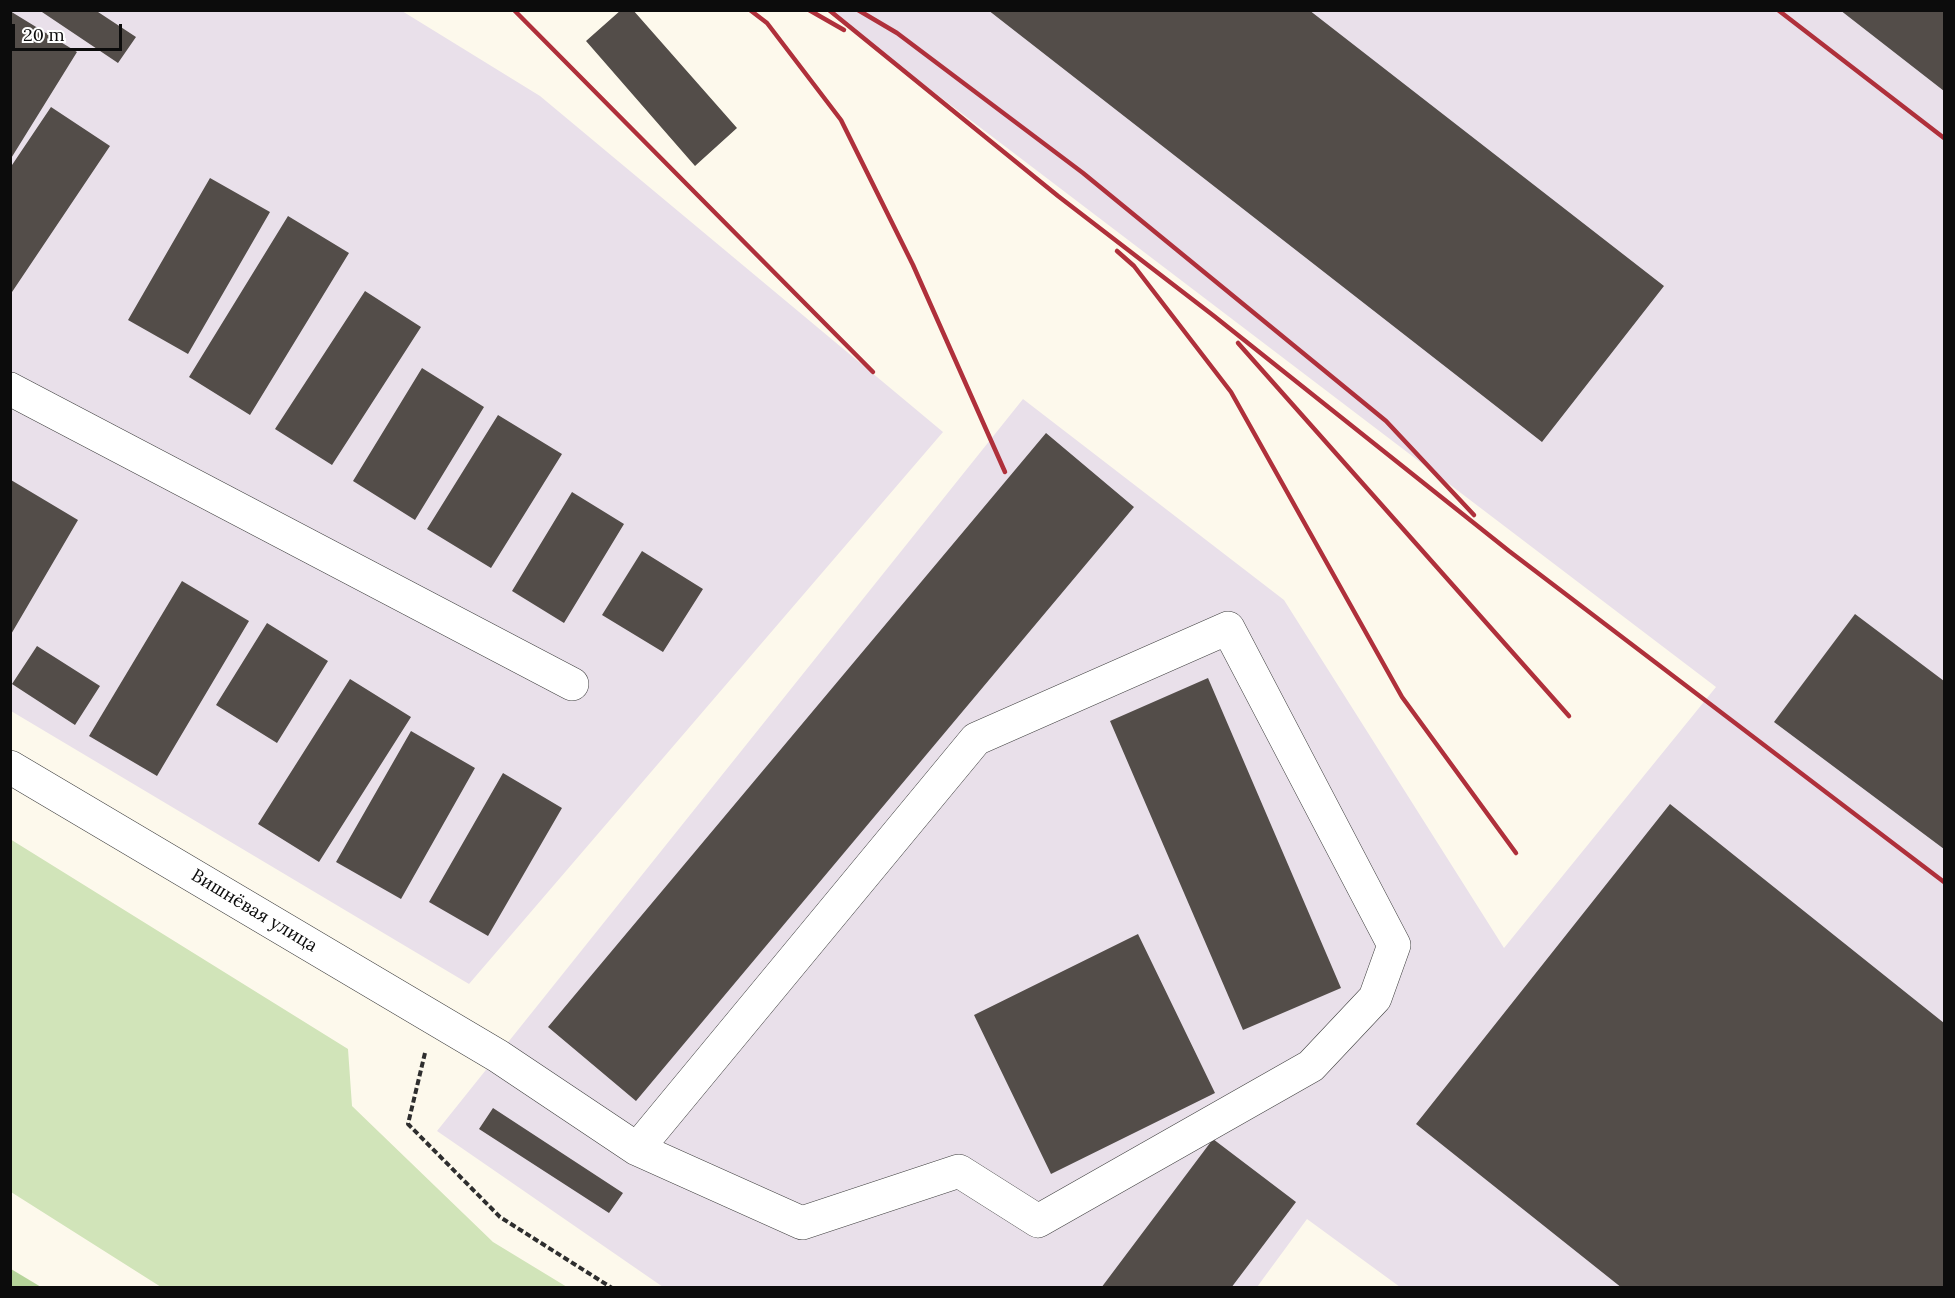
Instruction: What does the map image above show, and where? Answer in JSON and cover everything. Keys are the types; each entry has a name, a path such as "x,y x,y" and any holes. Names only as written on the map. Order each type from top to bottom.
{"street":[{"path":"10,389 572,684"},
{"name":"Вишнёвая улица","path":"10,767 498,1056 637,1149 802,1223 959,1171 1038,1221 1311,1066 1375,998 1394,945 1228,628 976,740 637,1149"}],"path":[{"path":"433,1017 408,1124 500,1217 612,1287"}],"shaded area":[{"path":"11,11 402,11 540,96 943,432 469,984 11,711"},
{"path":"827,11 1944,11 1944,1287 1400,1287 1307,1219 1257,1287 663,1287 437,1131 1023,399 1284,600 1504,948 1716,687"}],"green space":[{"path":"10,839 348,1049 352,1106 493,1242 567,1287 161,1287 11,1192"},
{"path":"11,1269 41,1287 11,1287"}],"building":[{"path":"39,10 95,10 136,37 118,63"},
{"path":"621,10 633,10 737,128 695,166 586,41"},
{"path":"988,10 1309,10 1664,286 1542,442"},
{"path":"1840,10 1944,10 1944,91"},
{"path":"10,11 77,52 10,160"},
{"path":"51,107 110,146 10,295 10,168"},
{"path":"210,178 270,212 188,354 128,320"},
{"path":"288,216 349,253 250,415 189,377"},
{"path":"365,291 421,327 332,465 275,429"},
{"path":"422,368 484,407 415,520 353,481"},
{"path":"498,415 562,454 491,568 427,529"},
{"path":"1046,433 1134,507 636,1101 548,1027"},
{"path":"11,480 78,520 10,636 10,482"},
{"path":"572,492 624,524 564,623 512,591"},
{"path":"642,551 703,589 663,652 602,615"},
{"path":"182,581 249,621 157,776 89,736"},
{"path":"1855,614 1944,681 1944,849 1774,722"},
{"path":"267,623 328,661 277,743 216,705"},
{"path":"37,646 100,686 75,725 12,684"},
{"path":"1208,678 1341,988 1243,1030 1110,721"},
{"path":"350,679 411,717 319,862 258,824"},
{"path":"411,731 475,768 401,899 336,862"},
{"path":"503,773 562,808 488,936 429,902"},
{"path":"1670,804 1944,1023 1944,1288 1622,1288 1416,1124"},
{"path":"1138,934 1215,1093 1051,1174 974,1015"},
{"path":"493,1108 623,1193 609,1213 479,1129"},
{"path":"1213,1139 1296,1202 1231,1288 1101,1288"}],"railway":[{"path":"514,10 873,372"},
{"path":"750,10 767,23 841,120 913,265 1005,472"},
{"path":"809,10 844,30"},
{"path":"829,10 1058,196 1214,316 1509,551 1944,882"},
{"path":"858,10 897,33 1083,173 1386,421 1474,515"},
{"path":"1778,10 1944,138"},
{"path":"1117,251 1134,266 1231,392 1402,697 1516,853"},
{"path":"1238,343 1569,716"}]}
